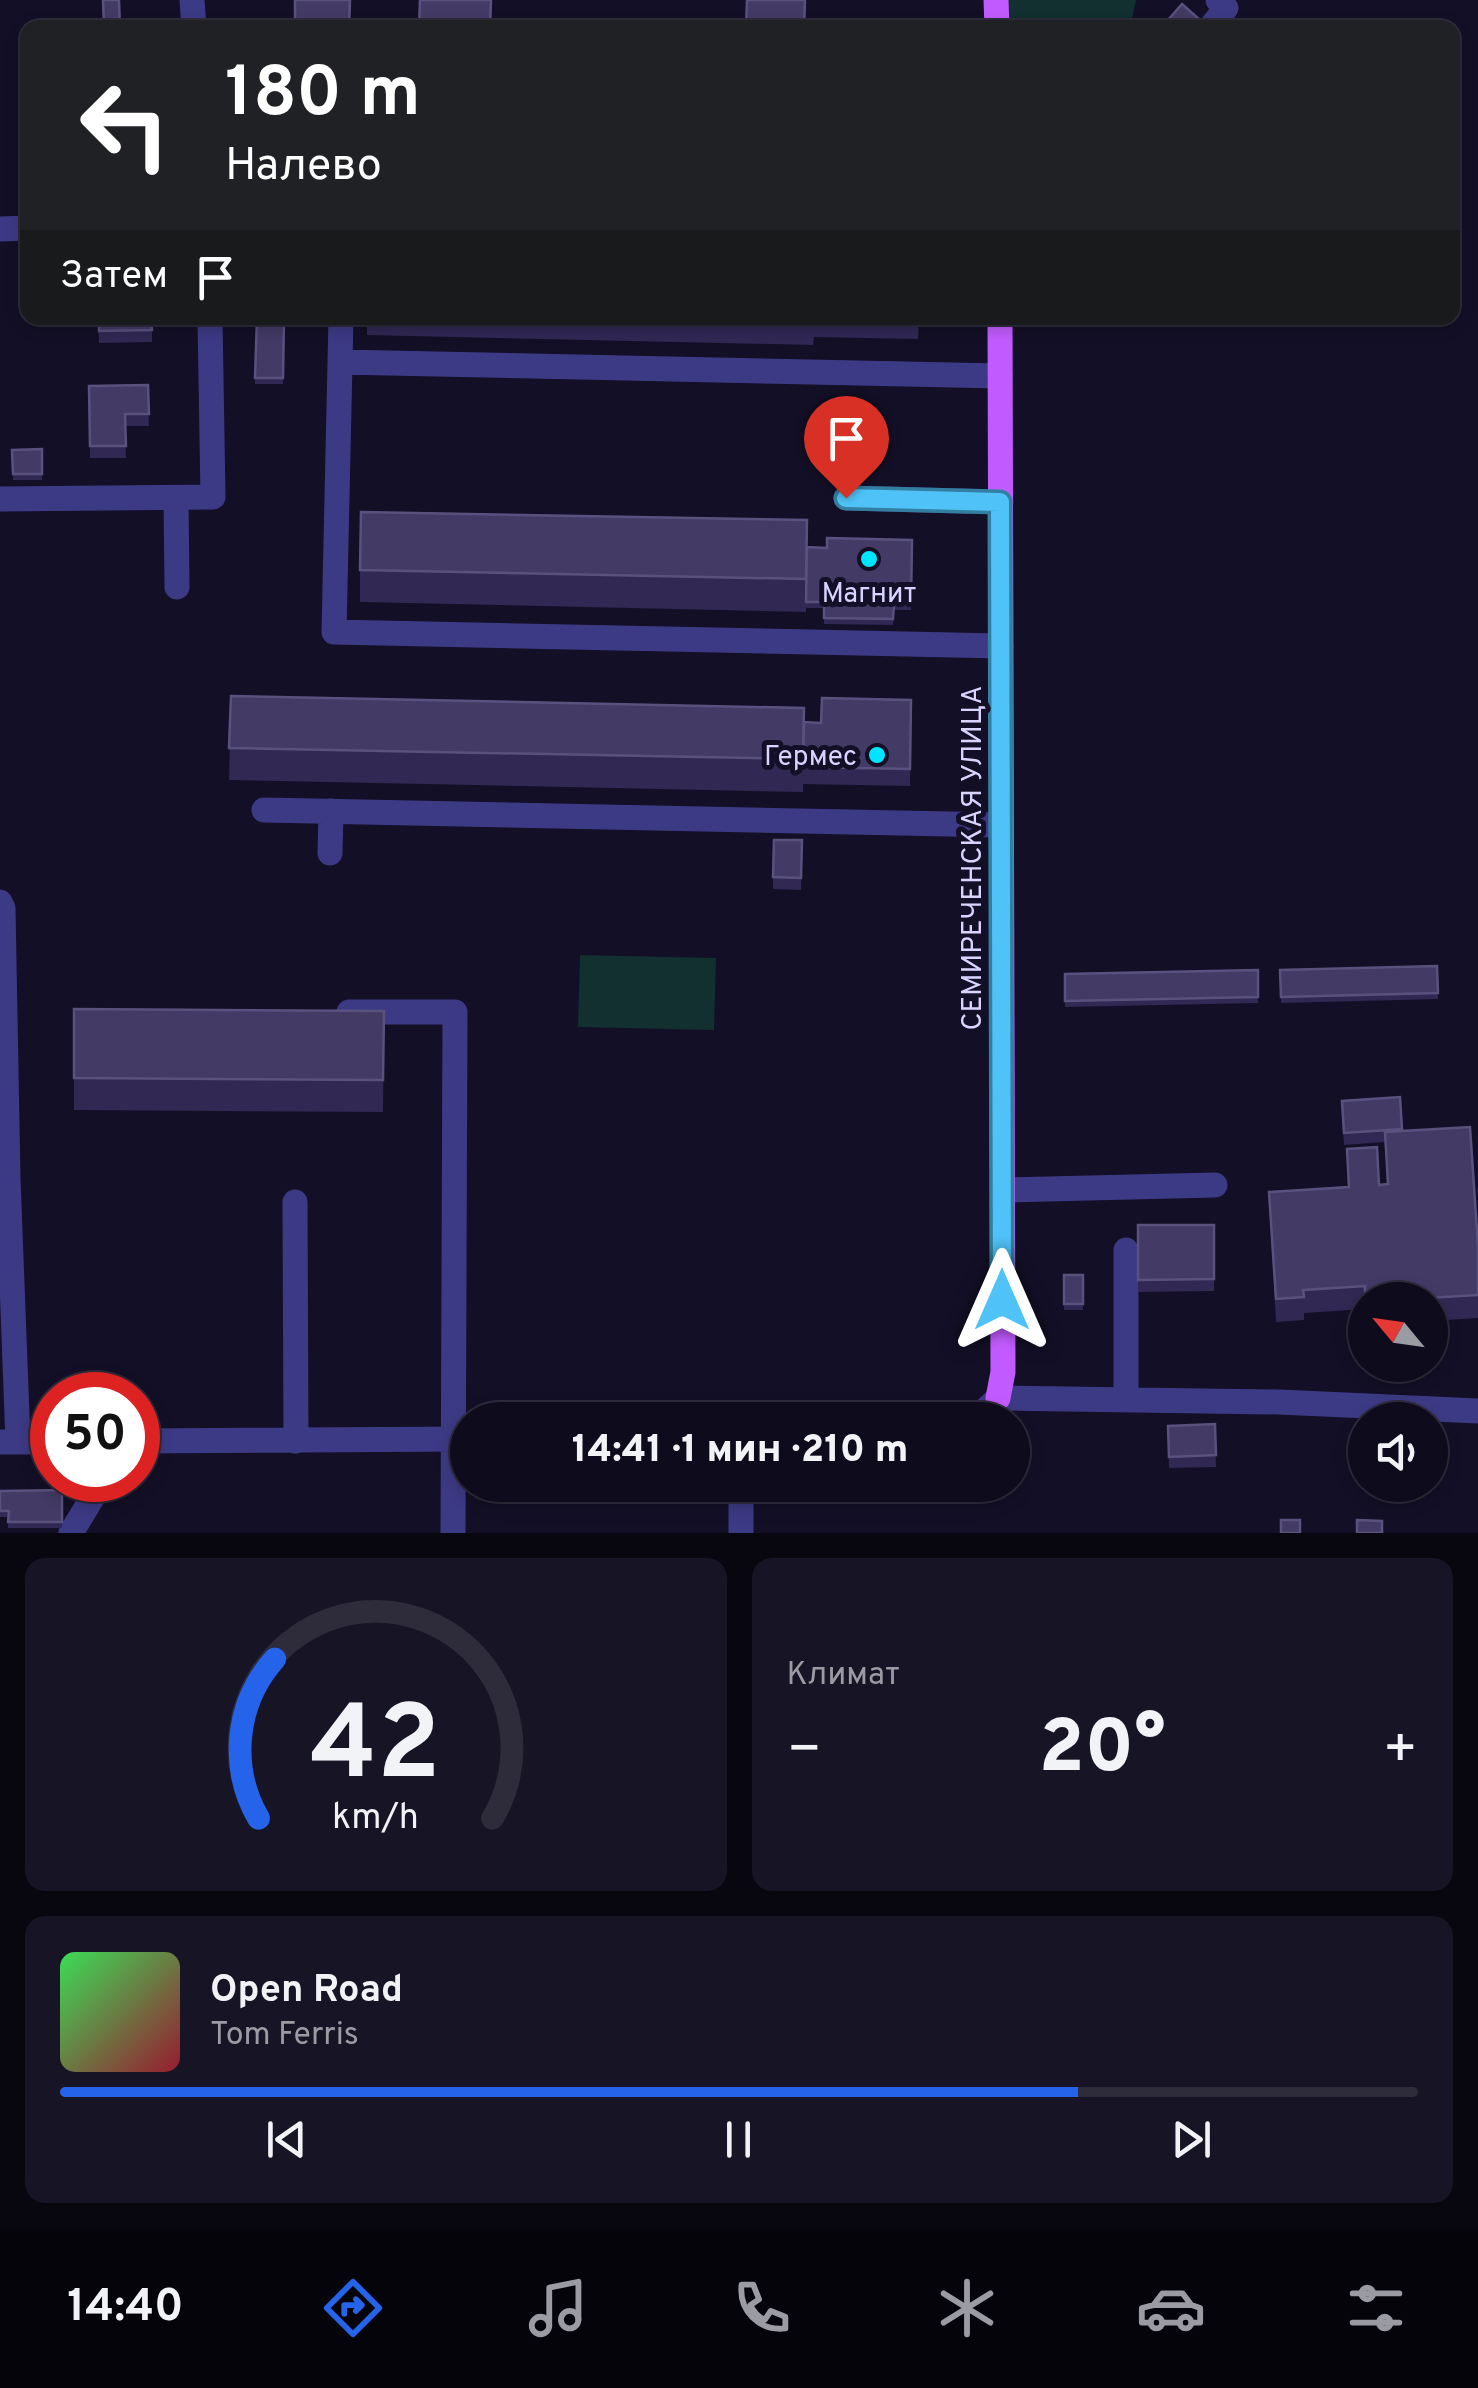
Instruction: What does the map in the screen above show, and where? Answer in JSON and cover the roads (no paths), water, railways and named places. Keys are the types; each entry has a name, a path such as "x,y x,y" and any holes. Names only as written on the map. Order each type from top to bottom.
{"main road":[{"name":"СЕМИРЕЧЕНСКАЯ УЛИЦА","path":"998,1398 1002,1372 1000,325"}],"street":[{"path":"1216,20 1226,8 1218,0"},
{"path":"0,499 213,498 210,325"},
{"path":"341,325 334,632 1000,646"},
{"path":"340,362 1000,376"},
{"path":"176,498 177,587"},
{"path":"846,498 1000,502"},
{"path":"264,810 1001,825"},
{"path":"330,853 331,811"},
{"path":"2,905 9,1442"},
{"path":"317,1012 455,1012 460,1402"},
{"path":"1002,1190 1215,1185"},
{"path":"295,1202 296,1440"},
{"path":"1126,1250 1126,1400"},
{"path":"994,1402 998,1398 1279,1402 1478,1411"},
{"path":"160,1440 450,1439"},
{"path":"71,1533 90,1502"},
{"path":"454,1533 456,1502"},
{"path":"741,1502 741,1533"}],"place":[{"name":"Магнит","path":"869,559"},
{"name":"Гермес","path":"877,755"}]}
